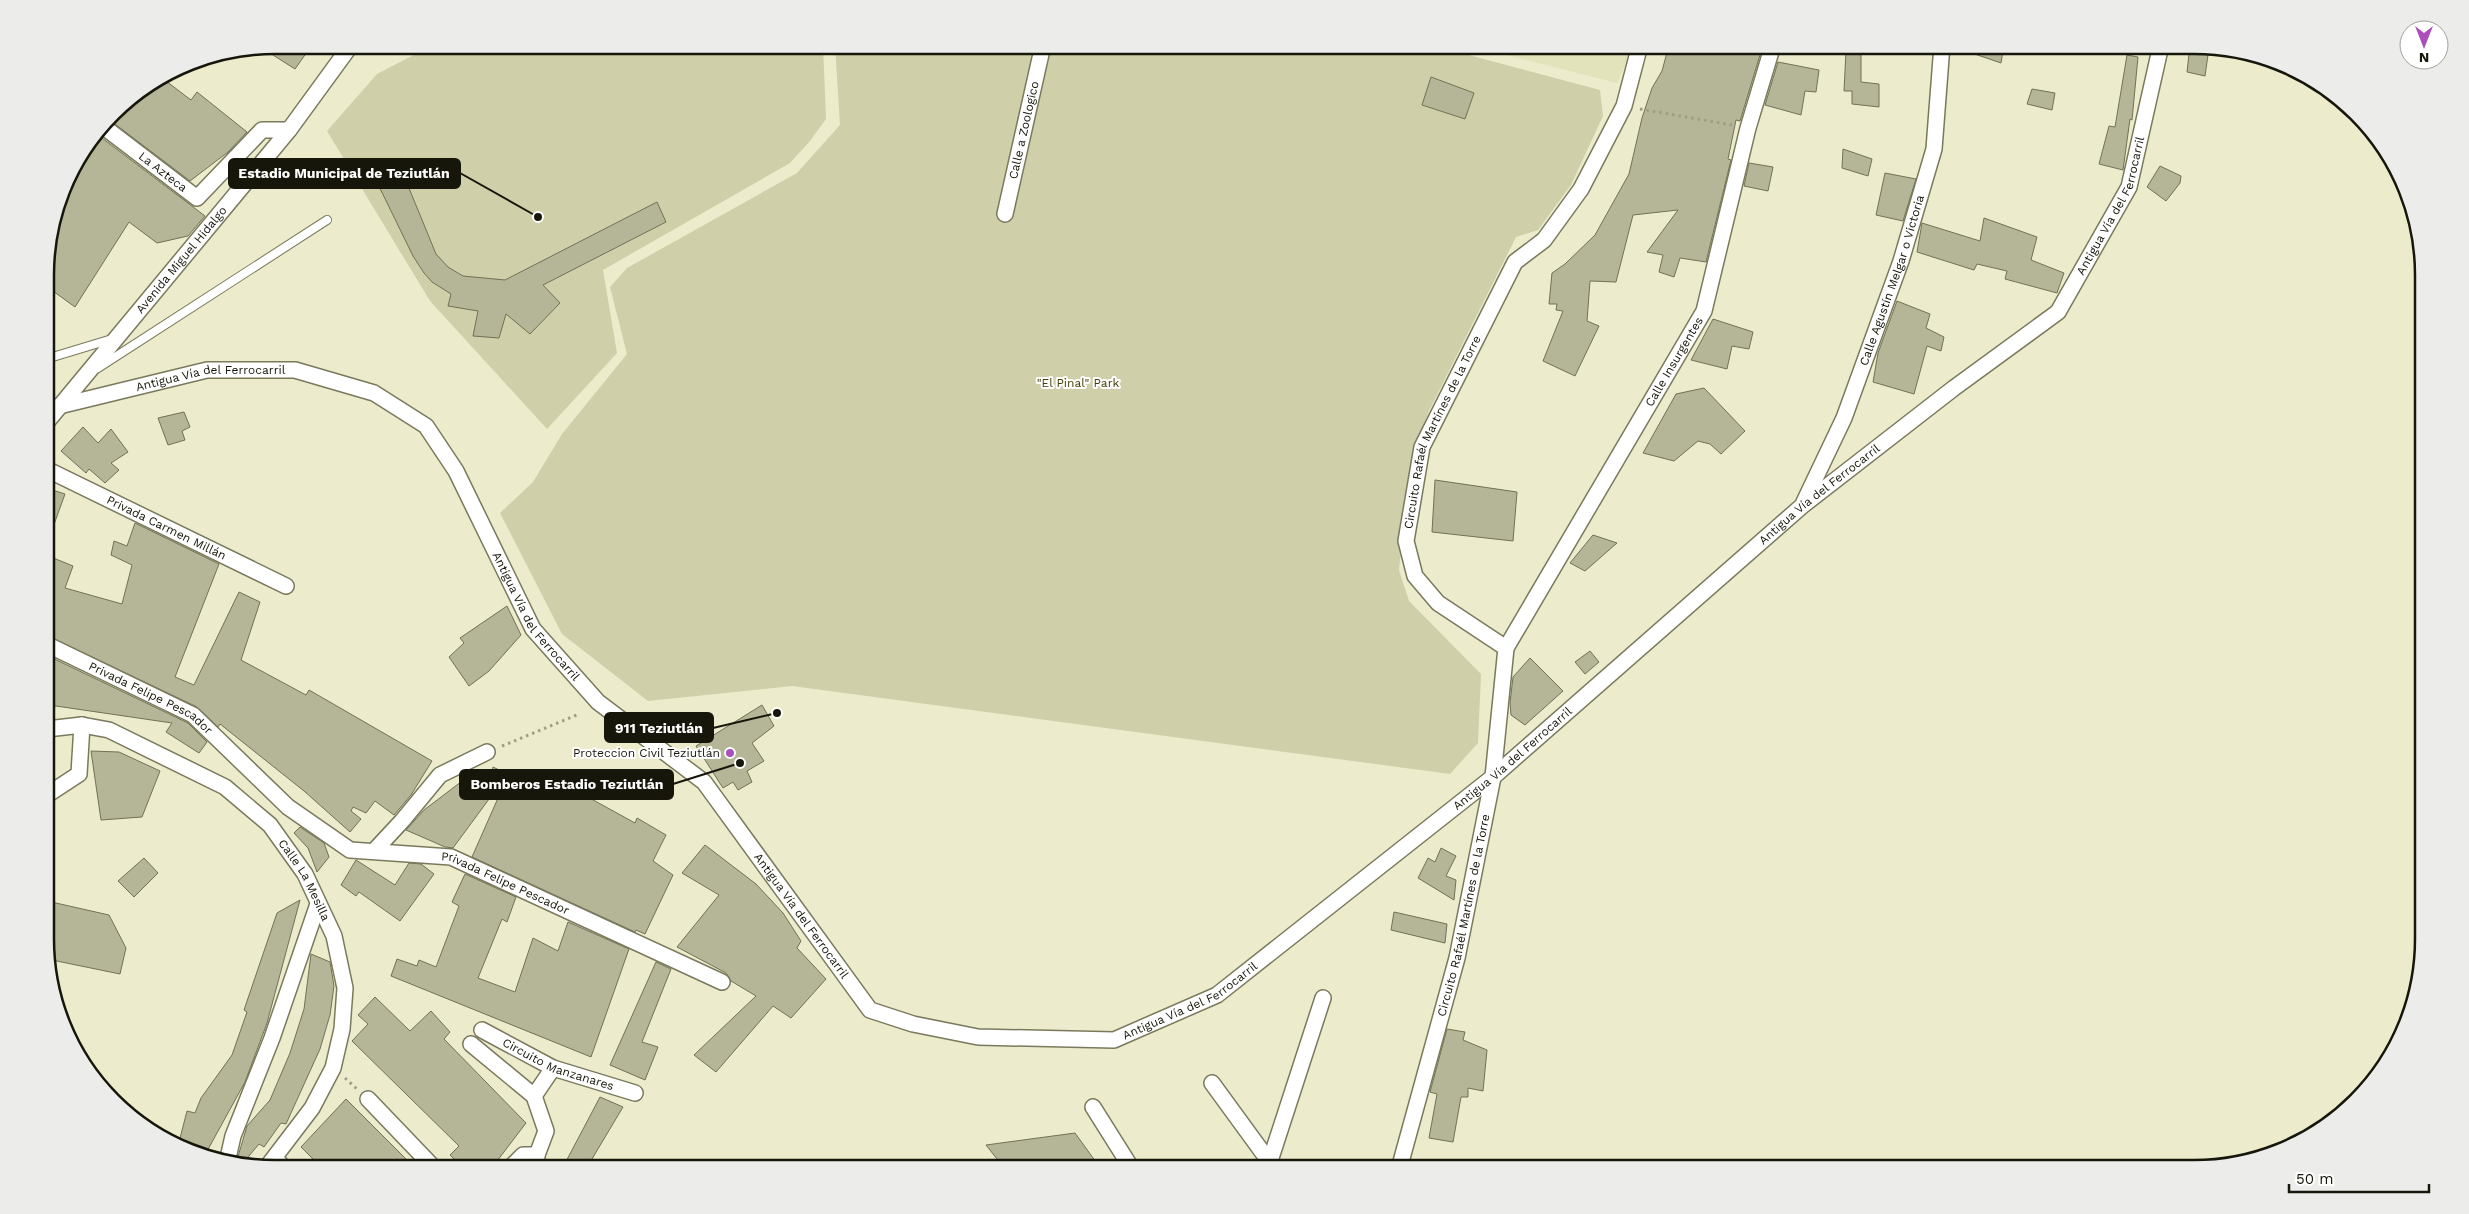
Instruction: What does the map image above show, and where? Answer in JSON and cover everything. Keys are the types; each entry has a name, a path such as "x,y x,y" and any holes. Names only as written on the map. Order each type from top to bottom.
{"street":[{"name":"Avenida Miguel Hidalgo","path":"54,413 114,338 289,130 344,54"},
{"name":"Calle a Zoologico","path":"1006,214 1041,54"},
{"name":"Circuito Rafaél Martínes de la Torre","path":"1401,1160 1457,958 1493,777 1506,648 1438,603 1415,576 1406,541 1422,447 1515,262 1544,240 1581,189 1624,106 1638,54"},
{"name":"Calle Insurgentes","path":"1506,648 1704,310 1748,128 1770,54"},
{"name":"Calle Agustín Melgar o Victoria","path":"1802,506 1844,418 1901,260 1934,149 1941,54"},
{"name":"Antigua Vía del Ferrocarril","path":"60,406 207,370 295,370 374,393 426,426 456,471 533,629 598,702 704,782 870,1010 913,1024 978,1037 1114,1040 1217,995 1493,777 1802,506 1954,388 2058,312 2129,187 2159,54"},
{"name":"La Azteca","path":"108,130 196,198 262,130 289,130"},
{"name":"Privada Carmen Millán","path":"54,473 286,586"},
{"name":"Privada Felipe Pescador","path":"54,648 193,715 288,807 350,850 374,850 451,857 722,982"},
{"path":"54,790 79,774 82,725"},
{"name":"Calle La Mesilla","path":"54,728 82,725 109,730 225,787 270,825 304,874 334,936 345,988 342,1029 333,1068 312,1108 278,1160"},
{"path":"374,850 402,821 440,775 487,752"},
{"path":"270,825 288,807"},
{"path":"229,1155 233,1136 272,1038 318,904"},
{"path":"1274,1160 1324,998"},
{"name":"Circuito Manzanares","path":"482,1030 553,1068 636,1093"},
{"path":"471,1044 534,1096 546,1131 537,1160"},
{"path":"534,1096 553,1068"},
{"path":"1212,1084 1268,1160"},
{"path":"368,1099 426,1160"},
{"path":"1094,1107 1126,1160"},
{"path":"518,1160 523,1155 532,1160"}],"lane":[{"path":"84,377 327,220"},
{"path":"54,357 114,338"}],"path":[{"path":"1624,106 1748,128"},
{"path":"487,752 577,715"},
{"path":"333,1068 368,1099"}],"shaded area":[{"path":"1502,54 1630,54 1617,83"}],"green space":[{"path":"416,54 823,54 826,119 810,141 790,163 603,270 617,353 547,429 430,301 327,131 377,74"},
{"name":"\"El Pinal\" Park","path":"836,54 1465,54 1600,90 1603,116 1571,185 1538,230 1516,237 1428,413 1409,472 1399,570 1409,601 1481,674 1478,743 1450,774 792,686 648,701 562,634 500,513 533,482 562,434 627,354 610,287 627,268 797,173 840,125"}],"building":[{"path":"271,54 306,54 295,69"},
{"path":"1667,54 1760,54 1740,121 1736,120 1728,159 1731,160 1706,262 1680,258 1674,277 1659,272 1663,255 1647,252 1678,210 1633,215 1616,282 1590,281 1587,321 1599,326 1575,376 1543,361 1563,311 1556,310 1557,304 1549,304 1552,273 1565,264 1595,235 1629,174 1642,118 1652,88 1662,71"},
{"path":"1846,54 1861,54 1861,82 1879,84 1879,107 1852,104 1852,91 1844,91"},
{"path":"1975,54 2002,54 2001,63"},
{"path":"2189,54 2208,54 2205,76 2187,72"},
{"path":"2127,55 2138,57 2132,120 2130,119 2123,170 2099,164 2109,126 2115,127"},
{"path":"1778,62 1819,70 1816,92 1805,91 1801,115 1765,105"},
{"path":"1431,77 1474,93 1465,119 1422,105"},
{"path":"167,82 191,100 197,92 247,132 228,152 190,181 114,124 140,99"},
{"path":"2032,89 2055,93 2052,110 2027,104"},
{"path":"101,137 205,216 188,236 157,243 129,222 75,307 54,292 54,261 58,232 65,204 71,190 83,164"},
{"path":"1843,149 1872,159 1868,176 1842,168"},
{"path":"397,159 436,254 448,267 463,276 505,280 657,202 666,222 543,285 560,303 530,334 506,314 499,338 473,336 478,311 448,306 451,294 432,282 413,256 371,170"},
{"path":"1749,163 1773,167 1768,191 1744,186"},
{"path":"2160,166 2181,176 2180,183 2166,201 2147,187"},
{"path":"1885,173 1916,179 1903,221 1876,215"},
{"path":"1984,218 2037,237 2031,260 2064,273 2057,293 2005,279 2007,271 1977,264 1974,270 1917,252 1922,223 1980,241"},
{"path":"1897,301 1930,314 1926,328 1944,337 1941,351 1927,346 1914,394 1873,382 1878,353"},
{"path":"1713,319 1753,332 1749,349 1732,346 1727,369 1691,360"},
{"path":"1704,388 1745,431 1721,454 1710,444 1698,441 1674,461 1643,453 1676,394"},
{"path":"184,412 190,427 182,431 185,440 168,445 158,418"},
{"path":"83,427 98,443 111,429 128,452 111,463 119,470 105,483 89,469 86,473 61,451"},
{"path":"1435,480 1517,492 1513,541 1432,532"},
{"path":"54,491 65,494 54,524"},
{"path":"135,523 219,564 175,677 194,685 239,592 260,602 241,660 306,695 309,690 432,761 411,795 394,815 375,801 366,813 353,807 351,811 361,819 350,832 304,791 220,724 218,727 197,707 54,639 54,558 73,566 65,588 122,604 132,565 111,555 114,541 127,546"},
{"path":"1593,535 1617,543 1585,571 1570,563"},
{"path":"507,606 521,635 489,671 469,686 449,657 464,643 460,638"},
{"path":"1590,651 1599,662 1585,674 1575,662"},
{"path":"1530,658 1563,691 1525,725 1511,715 1510,703 1513,677"},
{"path":"54,659 188,723 207,742 199,753 166,732 172,723 54,706"},
{"name":"Proteccion Civil Teziutlán","path":"762,705 774,726 752,743 764,761 747,771 752,782 738,790 733,782 723,788 696,746"},
{"path":"91,751 119,752 160,771 142,817 101,820"},
{"path":"493,767 539,789 546,774 635,823 637,818 666,835 653,861 673,875 645,934 636,930 635,932 472,857 498,798 492,795 453,848 445,847 406,830 424,810 474,772 490,779"},
{"path":"300,827 324,843 329,857 317,872 308,848 294,833"},
{"path":"705,845 756,884 783,913 801,941 797,948 826,979 791,1018 773,1006 716,1072 694,1055 756,996 731,981 726,973 677,947 719,895 682,873"},
{"path":"1441,848 1456,856 1446,876 1456,880 1454,900 1418,878 1428,858 1435,862"},
{"path":"144,858 158,873 134,897 118,881"},
{"path":"356,860 395,885 409,863 421,864 434,874 400,921 359,892 356,896 341,885"},
{"path":"465,874 516,897 507,922 502,919 478,978 515,992 533,938 558,951 568,922 629,949 591,1057 391,976 397,959 417,966 419,960 436,967 459,906 452,902"},
{"path":"300,900 267,1023 245,1082 208,1150 204,1149 180,1138 187,1111 195,1113 201,1098 232,1055 247,1012 244,1010 277,913"},
{"path":"54,903 109,915 126,948 120,974 55,961"},
{"path":"1394,912 1447,924 1445,943 1391,930"},
{"path":"311,954 330,962 334,986 330,1015 320,1049 286,1124 281,1123 264,1147 259,1144 247,1158 238,1157 247,1126 270,1100 290,1053 304,1009"},
{"path":"656,962 671,969 642,1042 658,1047 645,1080 610,1065"},
{"path":"375,997 410,1031 431,1011 450,1032 444,1039 526,1123 498,1160 455,1160 450,1155 459,1146 352,1041 368,1024 358,1015"},
{"path":"1447,1029 1465,1032 1463,1040 1487,1050 1483,1091 1468,1088 1468,1097 1461,1097 1453,1142 1429,1138 1437,1094 1430,1092"},
{"path":"600,1097 623,1107 591,1160 567,1160"},
{"path":"346,1099 407,1160 314,1160 301,1147"},
{"path":"1075,1133 1094,1160 998,1160 986,1145"}],"place":[{"name":"Estadio Municipal de Teziutlán","path":"538,217"},
{"name":"911 Teziutlán","path":"777,713"},
{"name":"Proteccion Civil Teziutlán","path":"730,753"},
{"name":"Bomberos Estadio Teziutlán","path":"740,763"}]}
